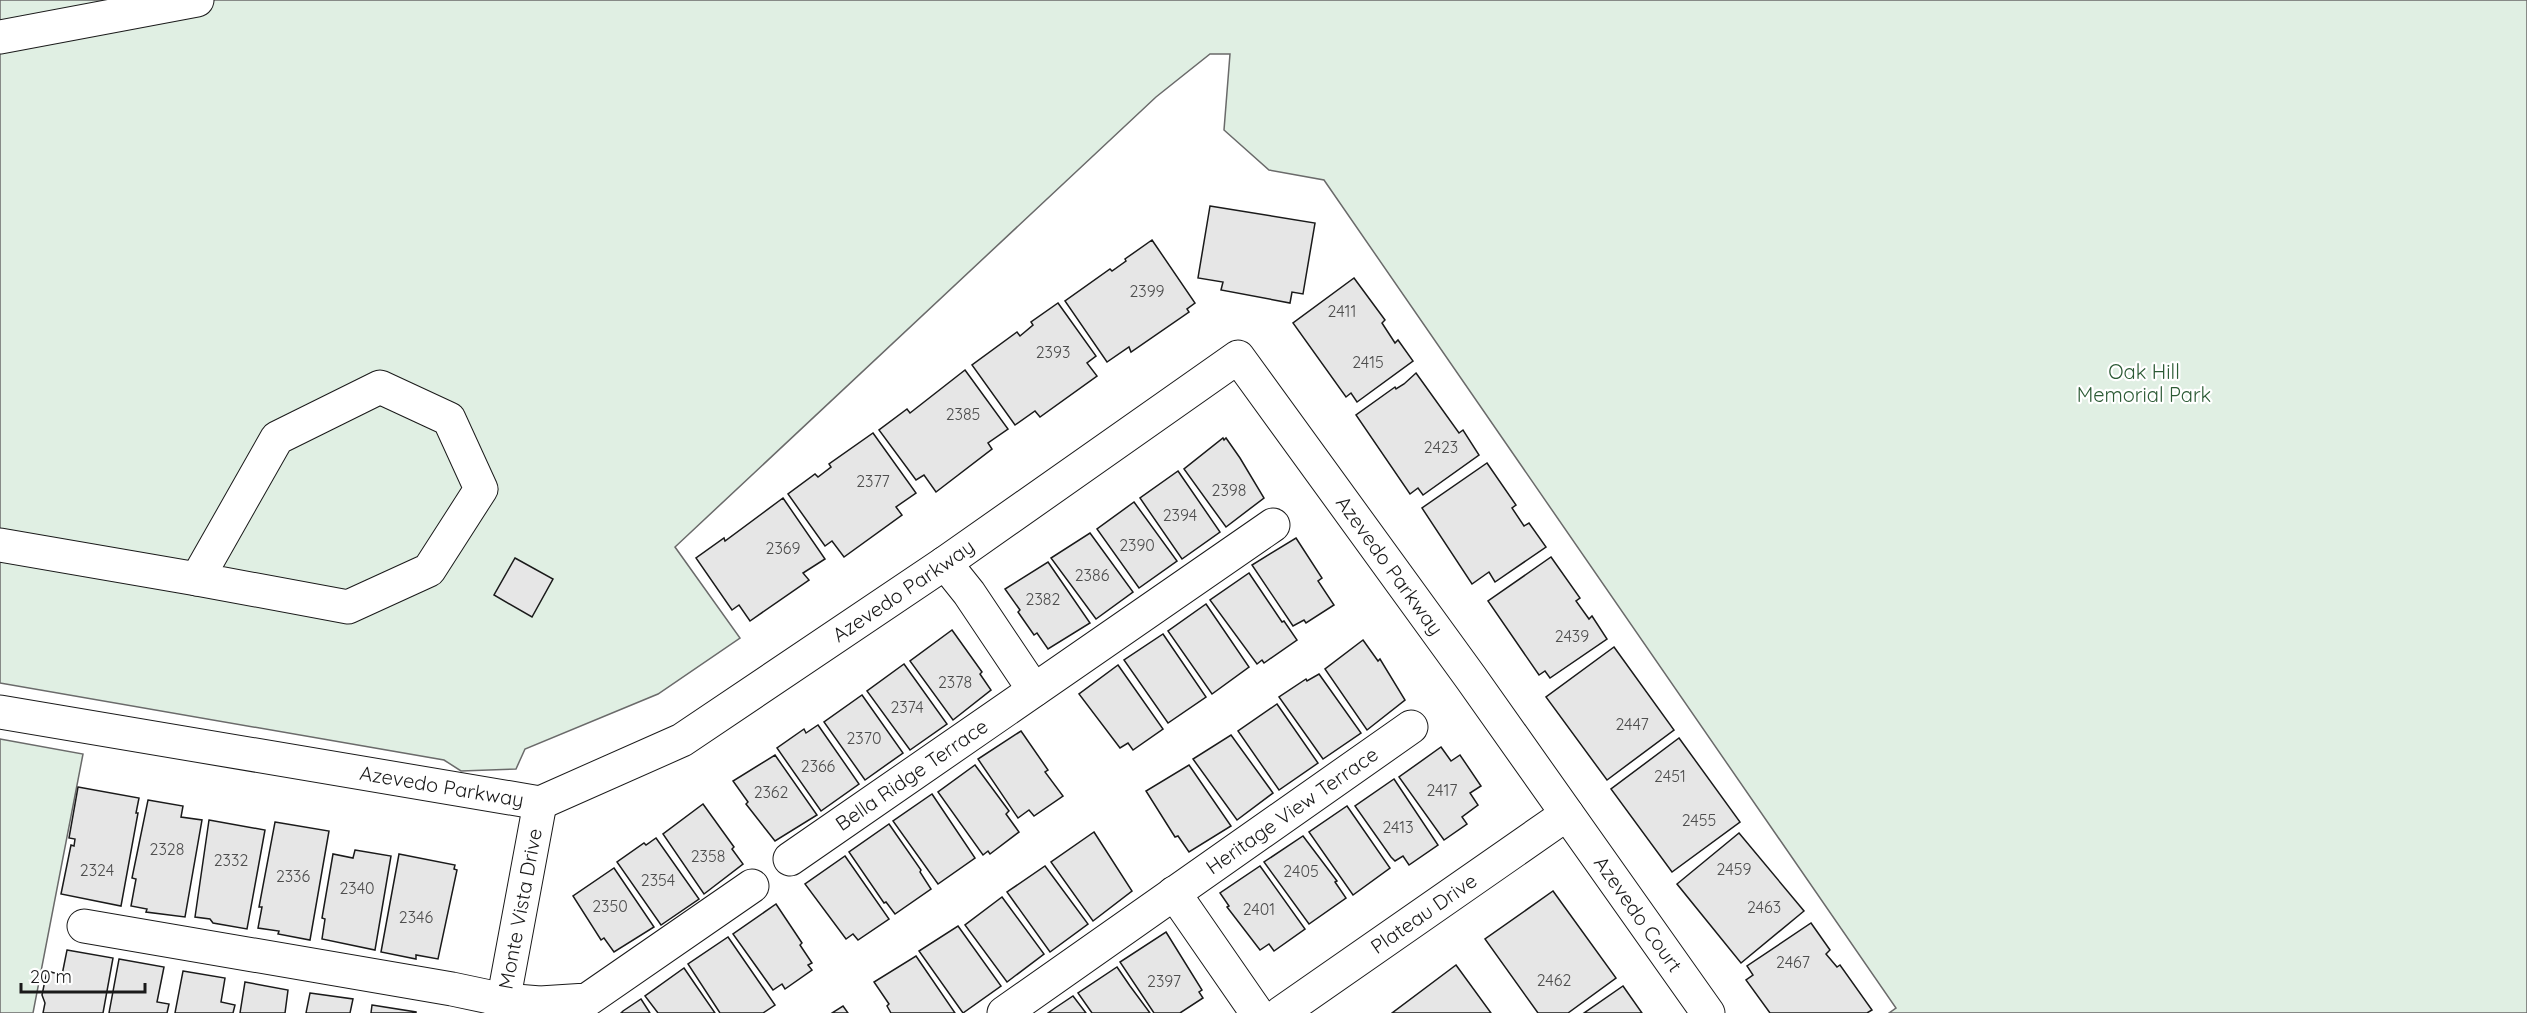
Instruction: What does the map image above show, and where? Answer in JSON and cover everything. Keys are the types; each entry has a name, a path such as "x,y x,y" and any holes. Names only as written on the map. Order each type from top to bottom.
{"street":[{"path":"0,37 197,0"},
{"name":"Azevedo Parkway","path":"0,712 540,802 682,740 945,563 1238,357 1568,814"},
{"path":"0,545 348,607 429,570 481,489 449,419 380,387 277,438 197,579"},
{"name":"Bella Ridge Terrace","path":"790,859 1273,525"},
{"path":"945,563 969,593 1034,690"},
{"name":"Heritage View Terrace","path":"1004,1013 1411,727"},
{"name":"Monte Vista Drive","path":"502,1006 540,802"},
{"name":"Plateau Drive","path":"1281,1013 1568,814"},
{"name":"Azevedo Court","path":"1568,814 1708,1013"},
{"path":"84,926 452,989 502,1006 540,1004 587,1000 752,886"},
{"path":"1174,893 1257,1013"}],"green space":[{"name":"Oak Hill Memorial Park","path":"0,0 2527,0 2527,1013 1889,1013 1896,1008 1324,180 1269,170 1224,130 1230,54 1210,54 1156,97 675,547 740,638 658,694 525,749 516,769 461,771 444,760 0,683"},
{"path":"0,739 83,754 33,1013 0,1013"}],"building":[{"path":"1210,206 1315,223 1303,294 1292,292 1290,303 1221,290 1223,282 1198,278"},
{"path":"1152,240 1195,303 1187,309 1189,312 1131,352 1129,347 1107,362 1065,301 1110,269 1112,271"},
{"path":"1354,278 1385,320 1382,323 1395,343 1398,340 1413,361 1357,402 1351,393 1346,397 1293,323"},
{"path":"1058,303 1096,356 1087,363 1097,376 1040,417 1035,411 1015,425 972,365 1017,332 1020,336 1033,325 1031,322"},
{"path":"965,370 1008,429 988,443 992,449 936,492 924,475 916,480 879,430 907,409 910,413"},
{"path":"1416,373 1459,433 1463,430 1479,455 1423,495 1418,488 1410,494 1356,415 1395,387 1396,389 1404,384"},
{"path":"873,433 916,493 896,507 902,515 844,557 832,541 825,546 788,494 815,474 818,477 831,467 829,464"},
{"path":"1223,438 1224,440 1226,438 1240,458 1264,498 1226,527 1184,469"},
{"path":"1487,463 1516,505 1512,508 1524,526 1529,523 1546,547 1495,582 1489,572 1472,584 1422,508"},
{"path":"1178,471 1220,532 1182,559 1140,498"},
{"path":"783,498 825,559 803,573 809,580 750,621 739,605 732,610 696,558 724,538 725,541"},
{"path":"1134,502 1177,561 1139,588 1097,529"},
{"path":"1090,533 1133,592 1096,619 1051,558"},
{"path":"1296,538 1322,578 1318,581 1334,605 1306,623 1304,620 1293,626 1252,565"},
{"path":"1551,557 1580,598 1576,601 1589,619 1592,616 1607,639 1550,678 1545,671 1539,675 1488,601"},
{"path":"515,558 553,579 532,617 494,595"},
{"path":"1048,562 1090,623 1048,649 1037,633 1034,635 1005,589"},
{"path":"1249,573 1297,640 1264,663 1262,660 1257,664 1210,600"},
{"path":"1206,604 1249,667 1212,694 1168,631"},
{"path":"952,630 982,672 980,674 991,690 953,720 910,661"},
{"path":"1163,634 1206,697 1168,723 1124,660"},
{"path":"1363,640 1378,661 1380,659 1405,700 1367,730 1325,669"},
{"path":"1614,647 1674,730 1607,780 1546,697"},
{"path":"904,664 947,724 910,750 867,691"},
{"path":"1118,665 1163,729 1133,750 1128,743 1120,748 1079,694"},
{"path":"1319,674 1361,733 1323,759 1279,697 1306,679 1307,681"},
{"path":"862,695 903,753 865,780 824,722"},
{"path":"1277,704 1318,763 1279,790 1238,731"},
{"path":"818,725 859,784 821,811 777,748 804,729 806,733"},
{"path":"1021,731 1048,770 1045,772 1063,796 1034,816 1029,810 1018,818 978,759"},
{"path":"1231,735 1273,793 1237,820 1193,759"},
{"path":"1679,738 1740,822 1672,872 1611,789"},
{"path":"1441,747 1451,761 1460,755 1481,786 1470,793 1478,805 1462,817 1467,824 1444,840 1399,777"},
{"path":"775,755 817,815 775,841 746,804 748,802 733,781"},
{"path":"975,765 1009,811 1006,814 1019,832 990,854 988,851 983,855 938,792"},
{"path":"1189,765 1231,826 1189,852 1178,836 1175,837 1146,791"},
{"path":"1394,779 1438,845 1409,865 1403,856 1395,861 1391,857 1355,806"},
{"path":"78,787 139,798 121,906 61,894 71,845 74,846 75,839 69,838"},
{"path":"932,794 975,858 938,884 893,821"},
{"path":"148,800 183,806 181,817 202,820 185,917 146,912 147,909 131,906 136,879 132,878"},
{"path":"703,804 734,847 732,849 743,864 704,894 663,834"},
{"path":"1347,806 1390,868 1353,895 1309,832"},
{"path":"209,820 265,830 247,929 195,917"},
{"path":"275,822 329,831 310,940 258,928 262,907 259,907"},
{"path":"889,824 921,870 920,872 931,889 895,914 886,902 884,903 849,852"},
{"path":"1094,832 1132,891 1093,921 1051,862"},
{"path":"1739,833 1804,911 1741,963 1677,884"},
{"path":"1303,836 1337,881 1335,882 1346,898 1309,924 1264,862"},
{"path":"656,838 699,899 661,925 617,862 644,843 646,845"},
{"path":"355,850 391,856 375,950 322,939 325,919 322,918 333,854 353,858"},
{"path":"399,854 455,865 454,869 457,870 438,959 416,955 416,959 381,952"},
{"path":"845,856 889,919 858,940 853,934 846,939 805,884"},
{"path":"1045,866 1088,924 1050,952 1007,892"},
{"path":"1260,866 1305,929 1274,951 1269,944 1260,950 1227,907 1229,906 1220,893"},
{"path":"614,868 654,927 614,952 604,938 601,940 573,896"},
{"path":"1553,891 1616,978 1568,1013 1538,1013 1485,939"},
{"path":"1002,897 1044,954 1007,982 965,925"},
{"path":"776,904 802,943 800,945 812,963 808,965 812,970 785,989 782,984 773,990 733,934"},
{"path":"1811,923 1830,950 1826,954 1837,967 1840,965 1872,1010 1867,1013 1770,1013 1746,980 1753,975 1747,966"},
{"path":"958,926 1001,986 963,1013 919,951"},
{"path":"1166,932 1202,990 1199,992 1203,998 1180,1013 1154,1013 1120,962"},
{"path":"728,937 775,1005 763,1013 720,1013 688,964"},
{"path":"67,950 113,958 103,1013 43,1013 45,1003 42,995 47,971 62,975"},
{"path":"916,956 955,1013 891,1013 887,1006 889,1004 874,982"},
{"path":"119,959 164,967 157,1002 169,1004 167,1013 109,1013"},
{"path":"1456,965 1491,1013 1392,1013"},
{"path":"1117,967 1150,1013 1092,1013 1078,993"},
{"path":"684,968 715,1013 658,1013 645,996"},
{"path":"183,971 225,978 221,1002 235,1005 233,1013 175,1013"},
{"path":"245,982 288,990 285,1013 240,1013"},
{"path":"1623,986 1642,1013 1584,1013"},
{"path":"310,993 353,999 350,1013 306,1013"},
{"path":"1073,996 1086,1013 1048,1013 1055,1008"},
{"path":"641,999 650,1013 621,1013 623,1011"},
{"path":"372,1005 416,1012 416,1013 371,1013"},
{"path":"843,1006 848,1013 832,1013"}]}
